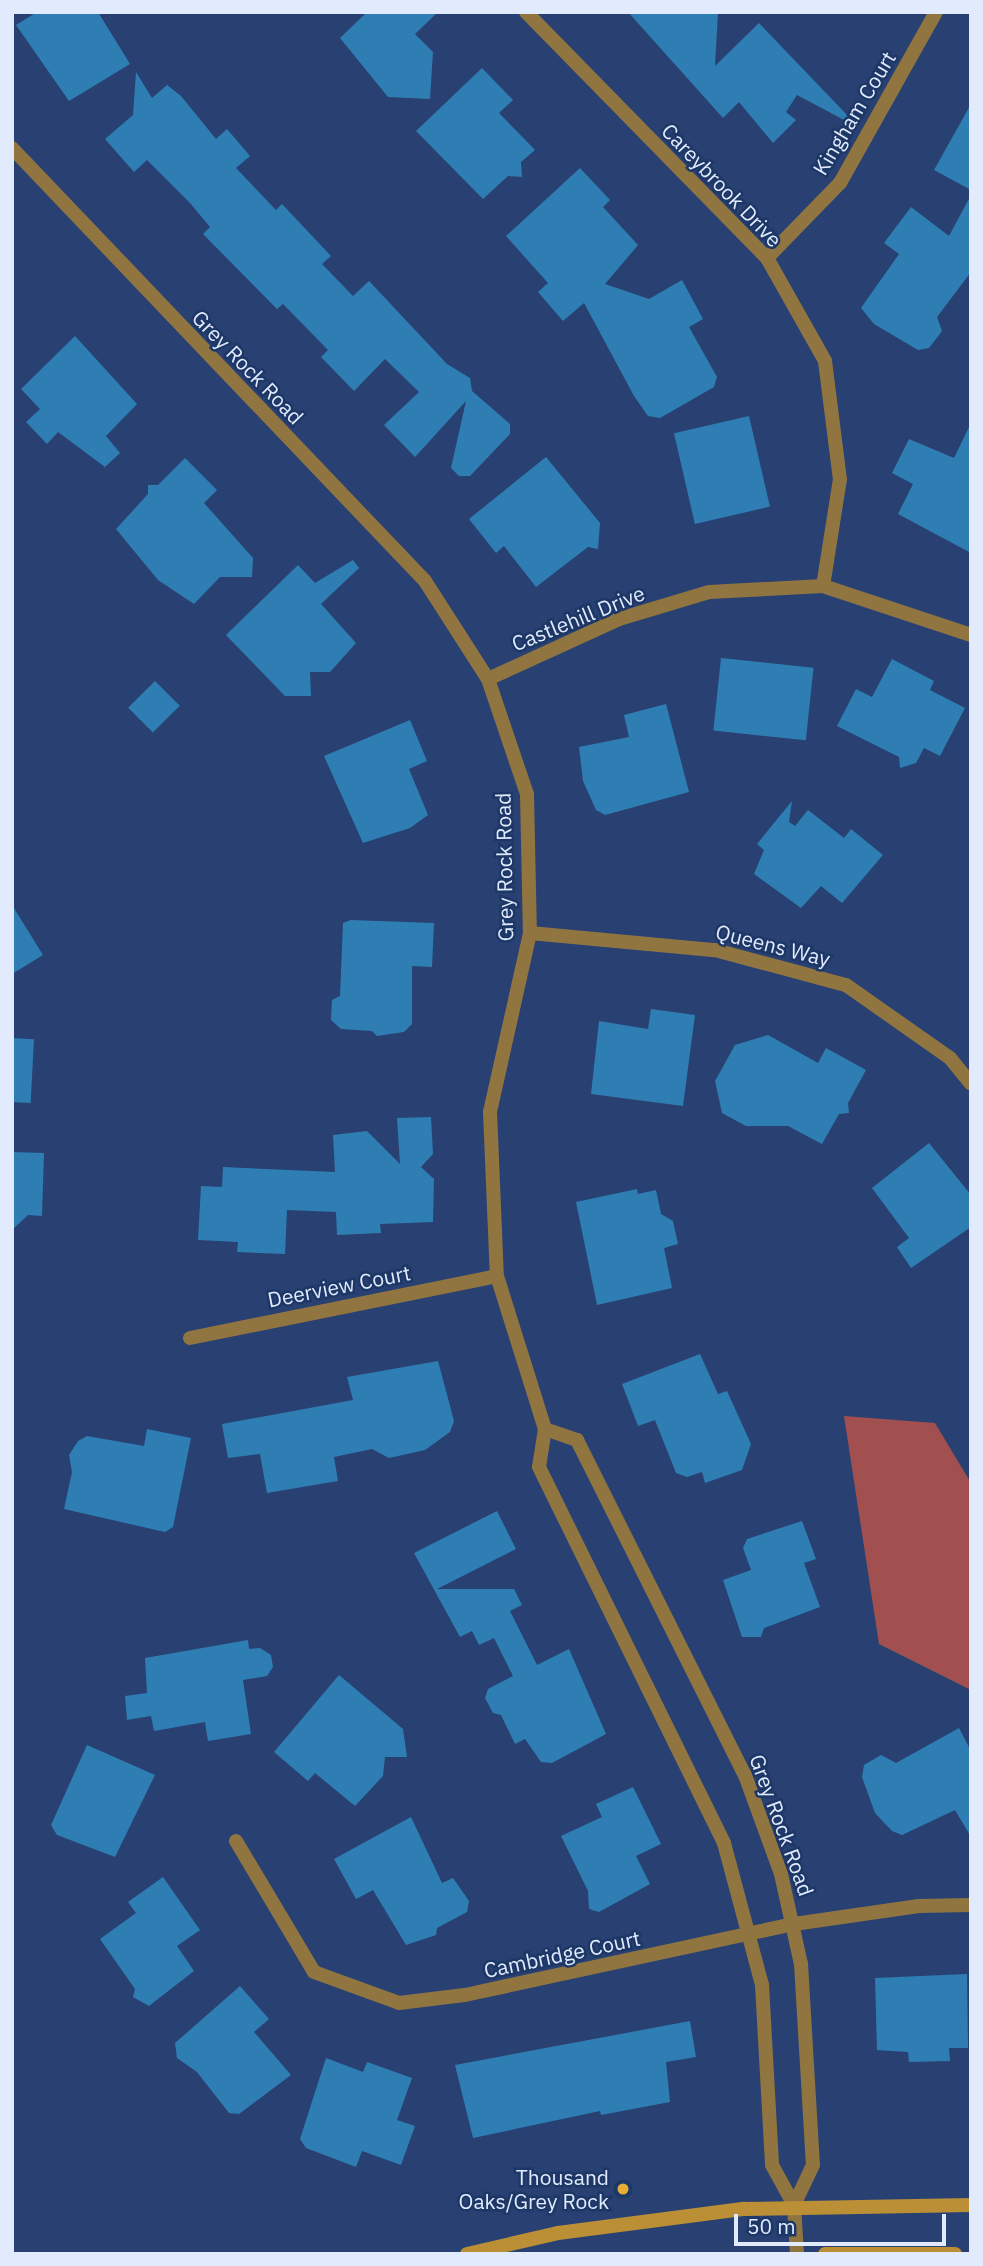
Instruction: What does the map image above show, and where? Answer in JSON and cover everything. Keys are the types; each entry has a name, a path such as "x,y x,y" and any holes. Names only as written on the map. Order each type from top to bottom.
{"main road":[{"path":"467,2254 658,2218 794,2205 971,2205"},
{"path":"825,2254 955,2254"}],"street":[{"name":"Careybrook Drive","path":"526,12 767,258 825,361 840,479 823,586"},
{"name":"Kingham Court","path":"767,258 840,183 936,12"},
{"name":"Grey Rock Road","path":"12,148 425,581 488,679 527,794 530,933 490,1112 497,1276 545,1429 539,1467 713,1819 751,1936 762,1985 772,2165 794,2205 797,2254"},
{"name":"Castlehill Drive","path":"488,679 619,619 709,592 823,586 971,635"},
{"name":"Queens Way","path":"530,933 715,950 846,985 950,1058 971,1084"},
{"name":"Deerview Court","path":"190,1338 497,1276"},
{"name":"Grey Rock Road","path":"545,1429 577,1440 641,1567 745,1775 794,1924 813,2165 794,2205"},
{"name":"Cambridge Court","path":"236,1841 314,1972 399,2003 466,1995 751,1936 794,1924 919,1906 971,1905"}],"shaded area":[{"path":"844,1416 935,1423 971,1483 971,1690 879,1644"}],"building":[{"path":"37,12 98,12 130,64 69,101 16,25"},
{"path":"367,12 438,12 415,34 433,52 430,99 388,97 340,38"},
{"path":"628,12 718,12 715,66 759,23 849,117 846,121 797,95 786,112 796,120 773,143 739,102 723,118"},
{"path":"482,68 513,100 499,113 535,150 521,162 522,177 508,176 483,199 416,131"},
{"path":"136,72 152,98 167,85 181,96 216,139 227,129 250,156 236,168 276,210 282,204 331,256 322,264 353,296 369,281 447,364 470,378 472,391 510,424 510,434 470,476 459,476 451,468 466,401 415,457 384,425 419,392 385,359 354,391 321,357 328,350 283,304 277,309 203,234 210,227 190,203 147,160 134,172 105,139 133,115"},
{"path":"971,104 971,190 934,170"},
{"path":"580,168 610,200 603,207 638,245 605,284 649,299 682,280 703,319 689,327 717,377 714,387 660,418 648,416 634,396 584,303 563,321 538,292 548,283 506,236"},
{"path":"971,195 971,272 937,317 942,331 929,348 918,350 874,324 861,308 899,254 884,243 911,207 949,236"},
{"path":"75,336 137,404 106,436 120,453 105,467 58,432 47,444 26,422 40,409 21,389"},
{"path":"749,416 770,507 695,524 674,433"},
{"path":"971,423 971,553 898,514 913,484 892,473 909,439 954,458"},
{"path":"546,457 600,523 598,549 588,547 536,587 504,546 496,553 469,519"},
{"path":"185,458 217,490 204,503 253,558 252,577 220,577 194,604 158,580 116,529 148,494 148,485 158,485"},
{"path":"353,560 359,568 321,604 356,643 330,672 310,672 311,696 285,696 226,635 298,565 315,583"},
{"path":"721,658 813,668 806,740 713,731"},
{"path":"892,659 934,681 930,690 965,708 940,756 924,748 916,763 900,768 899,757 837,726 856,689 872,697"},
{"path":"155,681 180,706 153,733 128,708"},
{"path":"666,704 689,792 605,815 596,810 583,781 579,747 629,737 624,715"},
{"path":"410,720 427,761 409,769 428,815 410,828 363,843 324,756"},
{"path":"792,801 789,822 795,826 808,810 844,838 851,829 883,855 842,903 821,886 801,908 754,874 764,850 757,844"},
{"path":"12,905 43,955 12,974"},
{"path":"351,920 434,923 432,967 412,966 412,1024 404,1032 377,1036 372,1031 341,1029 331,1020 332,1000 340,996 343,923"},
{"path":"651,1009 695,1015 683,1106 591,1094 599,1021 648,1029"},
{"path":"768,1035 818,1063 826,1048 866,1070 848,1103 849,1113 839,1114 822,1144 788,1126 746,1126 722,1113 715,1081 735,1045"},
{"path":"12,1038 34,1039 31,1103 12,1102"},
{"path":"431,1117 433,1154 421,1167 434,1179 433,1222 380,1224 381,1233 337,1235 336,1212 287,1210 285,1254 237,1252 238,1242 198,1240 201,1186 222,1187 223,1167 335,1172 333,1135 367,1131 400,1164 397,1118"},
{"path":"929,1143 971,1195 971,1227 911,1268 897,1247 909,1238 872,1188"},
{"path":"12,1152 44,1153 42,1216 28,1215 12,1230"},
{"path":"637,1189 638,1194 656,1190 661,1214 673,1221 678,1244 664,1248 672,1288 597,1305 576,1202"},
{"path":"700,1354 718,1394 727,1391 751,1444 742,1470 705,1483 702,1472 687,1477 676,1473 655,1420 638,1426 622,1384"},
{"path":"438,1361 454,1421 450,1432 425,1450 389,1458 372,1449 334,1457 338,1481 267,1493 260,1454 228,1458 222,1424 353,1400 347,1377"},
{"path":"147,1429 191,1438 173,1527 165,1532 64,1509 72,1472 69,1455 78,1441 87,1436 144,1446"},
{"path":"497,1511 516,1549 437,1589 514,1589 522,1605 510,1611 537,1665 569,1649 606,1734 552,1763 541,1762 525,1739 515,1744 501,1715 493,1713 485,1698 488,1689 513,1676 494,1638 479,1645 472,1631 460,1637 414,1553"},
{"path":"802,1521 816,1559 804,1563 820,1607 764,1628 761,1637 742,1637 723,1580 751,1570 743,1548 747,1539"},
{"path":"248,1640 249,1649 260,1648 271,1655 273,1667 267,1676 243,1680 251,1734 208,1741 205,1722 154,1731 151,1716 127,1720 125,1696 147,1693 145,1658"},
{"path":"339,1675 403,1729 407,1757 385,1757 383,1776 355,1806 315,1773 308,1781 274,1752"},
{"path":"959,1728 971,1751 971,1837 955,1810 902,1835 892,1831 875,1813 862,1777 864,1765 881,1755 896,1763"},
{"path":"87,1745 155,1775 115,1857 57,1835 51,1825"},
{"path":"633,1787 661,1844 636,1856 650,1884 599,1912 589,1909 588,1891 561,1836 602,1817 596,1804"},
{"path":"411,1817 442,1883 453,1878 469,1901 467,1912 437,1928 436,1935 406,1945 373,1890 356,1899 334,1859"},
{"path":"163,1877 200,1930 177,1946 194,1971 149,2006 133,1997 135,1989 100,1939 136,1913 128,1902"},
{"path":"967,1974 968,2048 949,2048 950,2061 909,2062 908,2052 877,2050 875,1978"},
{"path":"240,1986 269,2019 254,2032 291,2075 239,2114 229,2113 197,2072 177,2058 175,2043"},
{"path":"690,2021 696,2057 666,2062 670,2102 601,2115 600,2111 473,2138 455,2065"},
{"path":"326,2058 363,2072 367,2062 412,2078 397,2120 415,2126 401,2165 362,2151 356,2167 306,2148 300,2139"}],"place":[{"name":"Thousand Oaks/Grey Rock","path":"623,2189"}]}
